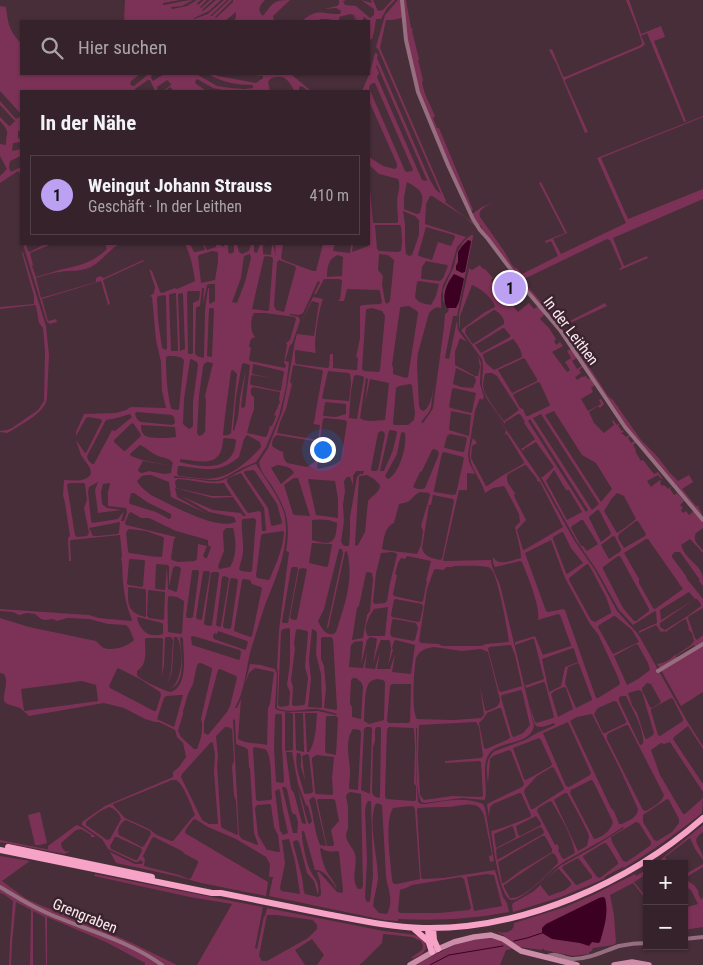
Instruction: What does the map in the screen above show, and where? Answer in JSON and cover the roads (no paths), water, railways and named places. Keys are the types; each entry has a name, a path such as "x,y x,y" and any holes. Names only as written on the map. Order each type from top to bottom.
{"main road":[{"path":"0,850 362,921 431,928 466,926 496,921 574,897 612,880 648,859 703,818"},
{"path":"0,846 213,889 222,893"},
{"path":"412,927 435,950"},
{"path":"429,942 431,928"},
{"path":"431,928 435,950"}],"street":[{"name":"In der Leithen","path":"402,0 406,40 418,92 473,219 526,290 555,323 625,427 703,520"},
{"path":"658,671 703,644"},
{"name":"Grengraben","path":"0,887 38,909 136,950 162,965"},
{"path":"410,965 435,950 454,942 491,935 503,939 518,950 577,965"},
{"path":"688,939 703,937"},
{"path":"546,957 553,954 567,958 581,958 631,944 643,943"},
{"path":"614,965 632,962 649,965"}],"waterway":[{"path":"514,941 542,933"},
{"path":"430,965 449,955 503,946"}],"place":[{"name":"Weingut Johann Strauss","path":"510,288"}]}
